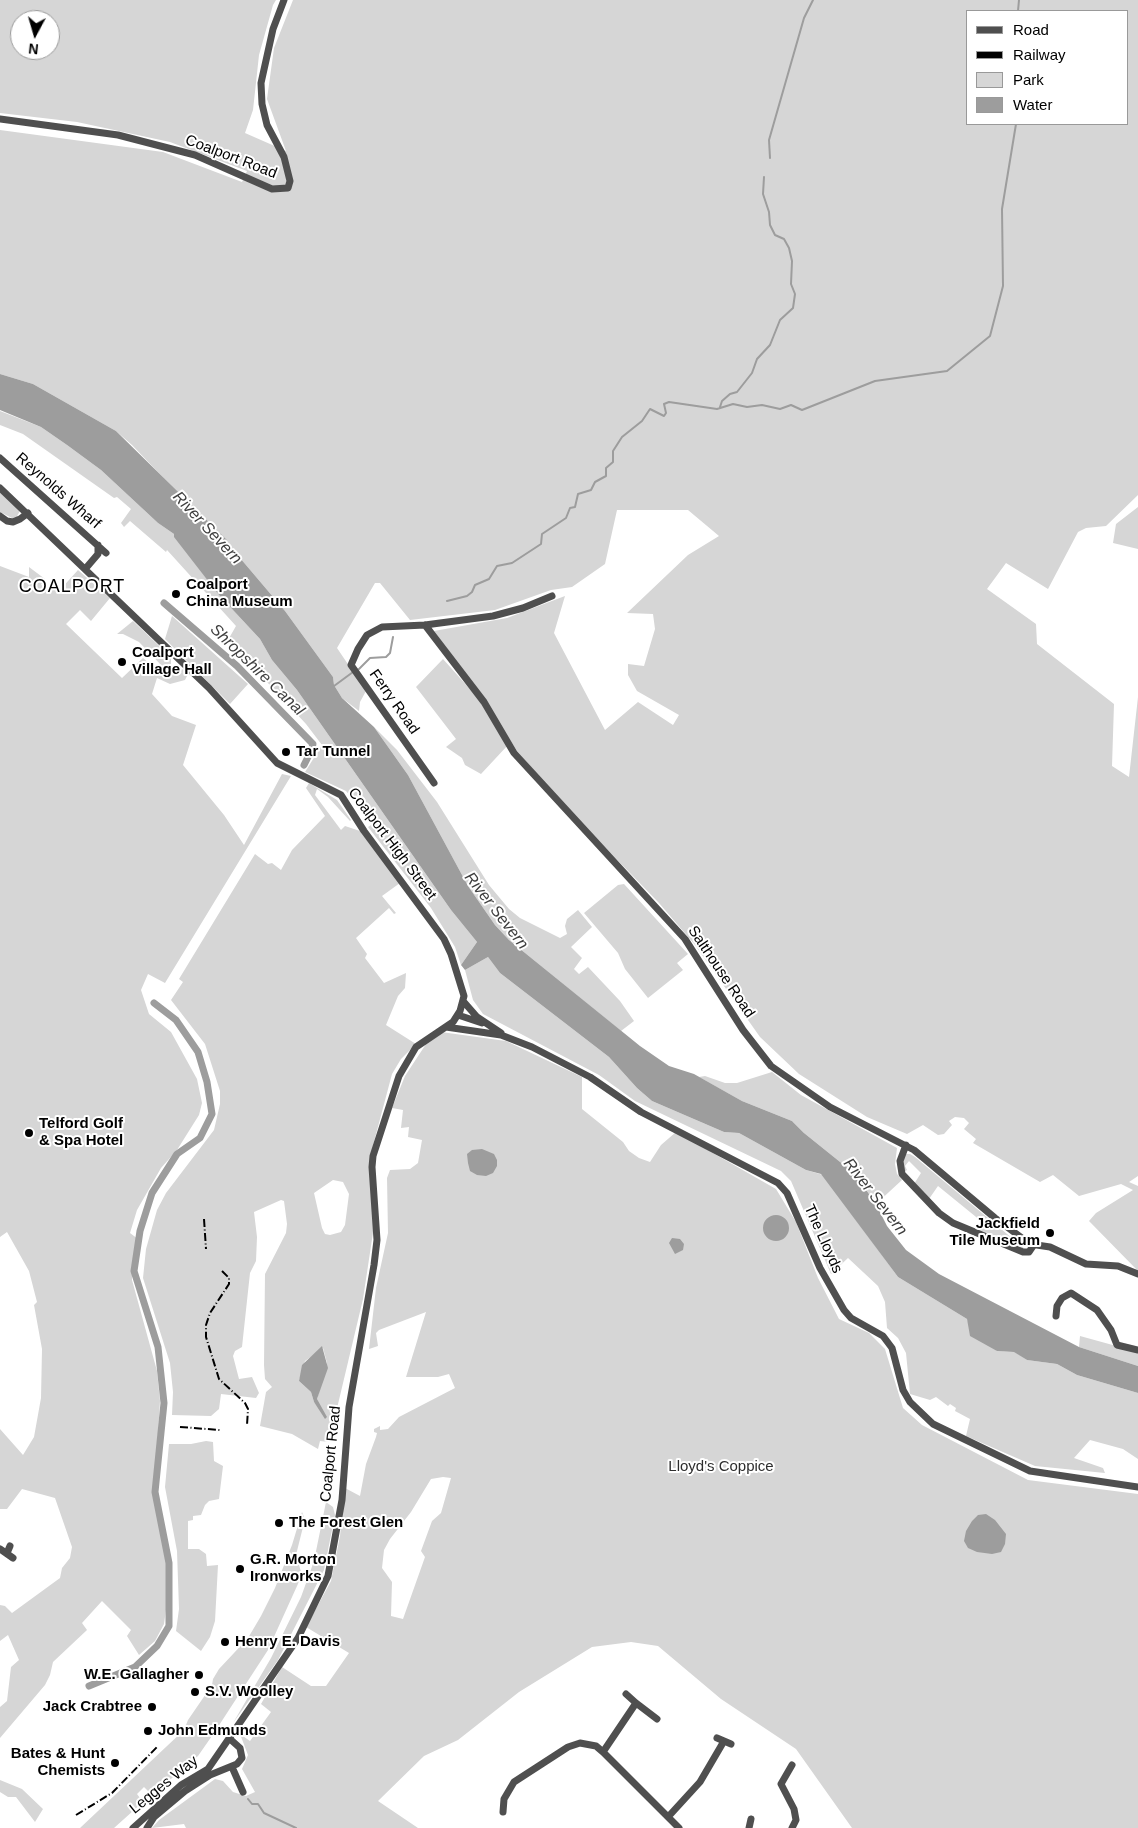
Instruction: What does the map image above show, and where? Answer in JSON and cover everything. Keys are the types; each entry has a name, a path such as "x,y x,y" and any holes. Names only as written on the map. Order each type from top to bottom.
{"street":[{"name":"Coalport Road","path":"0,119 118,135 195,155 272,189 288,188 290,181 284,157 266,119 262,104 261,83 273,29 284,0"},
{"name":"Reynolds Wharf","path":"0,458 106,552"},
{"name":"Coalport High Street","path":"0,488 86,568 209,688 277,764 341,795 364,831 432,921 452,954 463,989 463,1001 458,1015 445,1027"},
{"path":"0,516 7,521 13,522 28,513"},
{"path":"86,568 98,554 98,545"},
{"path":"425,625 493,616 524,608 552,596"},
{"name":"Ferry Road","path":"425,625 382,628 367,634 358,648 351,665 434,783"},
{"name":"Salthouse Road","path":"425,625 484,702 514,753 685,939 743,1030 771,1066 830,1107 906,1145 1031,1249"},
{"path":"463,1001 471,1012 489,1026 508,1037"},
{"path":"458,1015 489,1026"},
{"name":"Coalport Road","path":"230,1740 255,1708 298,1638 328,1576 342,1500 350,1407 377,1240 372,1167 373,1156 399,1076 416,1048 445,1027"},
{"name":"The Lloyds","path":"445,1027 508,1037 590,1077 641,1112 778,1183 787,1193 820,1268 844,1310 851,1318 883,1336 892,1348 903,1390 910,1402 933,1424 1030,1471 1138,1487"},
{"path":"906,1145 900,1161 902,1174 939,1213 953,1223 1031,1249 1050,1247 1086,1264 1118,1266 1138,1274"},
{"path":"1056,1316 1057,1306 1062,1298 1071,1293 1097,1310 1111,1330 1118,1345 1138,1350"},
{"path":"626,1694 657,1720"},
{"path":"603,1752 636,1703"},
{"path":"147,1828 154,1817 185,1791 210,1775 232,1766 242,1758 240,1748 230,1740"},
{"name":"Legges Way","path":"133,1828 181,1785 208,1769 230,1740"},
{"path":"668,1817 700,1782 724,1741"},
{"path":"503,1812 504,1799 514,1782 568,1747 580,1742 589,1743 603,1752 679,1828"},
{"path":"792,1765 781,1784 794,1809 796,1820 792,1828"},
{"path":"232,1766 243,1792"},
{"path":"748,1828 751,1819"}],"green space":[{"path":"0,0 276,0 259,55 253,110 245,133 286,151 267,99 274,48 293,0 1138,0 1138,495 1106,526 1086,528 1078,532 1048,589 1006,563 987,589 1036,624 1037,644 1114,704 1112,766 1129,777 1138,697 1138,1176 1129,1182 1138,1186 1138,1271 1089,1221 1096,1213 1133,1190 1121,1184 1079,1196 1053,1175 1040,1182 973,1143 976,1139 964,1129 969,1123 964,1118 955,1117 949,1121 952,1125 944,1134 938,1135 923,1125 907,1134 867,1117 799,1074 760,1037 695,945 659,903 566,807 517,751 484,699 434,631 507,618 565,596 554,633 605,730 638,702 673,725 679,715 637,691 628,675 628,664 644,666 655,629 653,614 627,613 688,555 719,536 688,510 617,510 605,564 572,587 551,590 495,610 410,620 380,583 375,583 337,648 366,691 360,702 359,711 342,698 334,685 333,677 285,611 229,545 227,540 201,517 132,445 116,431 33,384 0,374 0,130 163,152 242,182 247,171 170,142 77,122 0,113"},
{"path":"0,411 41,427 67,445 101,470 158,523 174,534 219,595 260,639 272,660 297,690 451,910 477,942 461,965 455,947 431,908 368,827 379,820 360,807 346,791 305,772 322,745 306,724 228,640 236,626 167,550 166,552 130,521 124,527 121,523 131,509 117,497 114,498 23,434 0,425"},
{"path":"0,492 20,511 16,518 0,512"},
{"path":"1138,507 1138,549 1113,543 1116,524"},
{"path":"0,566 29,577 29,567 45,579 41,585 59,591 78,570 110,598 91,621 80,610 66,624 122,678 143,658 160,672 167,673 184,669 188,674 185,680 170,684 157,678 152,694 172,716 196,725 183,765 224,815 244,845 282,774 291,776 165,983 148,974 141,990 149,1014 171,1032 197,1079 202,1103 199,1115 177,1150 161,1168 137,1210 130,1233 138,1239 132,1264 132,1280 157,1371 160,1401 154,1499 163,1527 168,1565 167,1602 164,1624 155,1641 139,1655 127,1636 131,1630 102,1601 82,1623 87,1630 53,1662 45,1685 0,1738 0,1707 7,1701 11,1667 19,1660 8,1635 0,1641 0,1605 5,1606 12,1613 60,1578 62,1568 70,1558 72,1547 55,1498 22,1489 7,1509 0,1509 0,1429 23,1455 34,1437 41,1398 42,1349 34,1305 37,1302 29,1271 7,1232 0,1237"},
{"path":"172,616 248,684 230,704 165,639"},
{"path":"133,621 171,657 171,667 165,668 161,665 139,642 123,634 117,634"},
{"path":"443,659 477,697 508,745 481,774 465,765 462,758 446,747 456,739 416,687"},
{"path":"374,727 397,750 437,802 489,885 509,909 520,918 560,938 567,934 565,926 567,919 578,910 592,927 571,947 582,958 574,969 579,974 588,967 620,1001 634,1021 621,1031 509,940 495,925 468,886 408,775"},
{"path":"309,783 337,800 350,821 328,797 317,789 315,795 341,830 345,826 360,831 400,883 382,896 396,913 394,914 389,908 356,938 367,954 365,958 384,983 406,973 405,988 398,996 386,1025 416,1044 401,1059 392,1074 371,1153 374,1226 363,1299 329,1442 320,1441 318,1449 292,1434 260,1426 266,1392 272,1387 265,1379 264,1365 265,1274 286,1233 287,1224 284,1201 281,1200 254,1212 257,1237 256,1261 250,1273 242,1347 235,1351 233,1356 239,1379 252,1377 259,1393 256,1398 221,1394 219,1409 211,1416 172,1415 173,1392 170,1363 143,1278 146,1249 157,1210 166,1193 214,1130 220,1104 220,1091 205,1044 171,1000 183,982 179,979 255,854 268,864 272,863 281,870 292,850 325,816 306,788","holes":["333,1180 343,1182 349,1194 345,1225 341,1232 330,1235 325,1234 322,1228 314,1193","323,1348 327,1363 317,1399 326,1417 314,1402 311,1392 299,1381 305,1361"]},
{"path":"624,884 688,954 677,963 683,970 648,998 625,969 618,953 584,913 618,885"},
{"path":"488,957 500,973 609,1057 637,1088 652,1101 724,1132 739,1133 806,1170 823,1175 898,1277 967,1319 969,1325 997,1351 1015,1352 1027,1360 1057,1364 1077,1375 1138,1393 1138,1459 1123,1449 1090,1440 1074,1458 1103,1468 1105,1473 1035,1466 966,1436 970,1419 955,1411 956,1408 950,1404 948,1406 936,1397 930,1400 910,1394 906,1353 898,1338 887,1328 885,1302 878,1286 848,1258 831,1274 791,1181 781,1171 635,1101 599,1075 483,1014 473,1000 465,970"},
{"name":"Lloyd's Coppice","path":"441,1032 506,1041 582,1077 582,1109 623,1142 629,1151 639,1158 650,1162 661,1145 676,1132 776,1189 796,1222 818,1278 839,1319 869,1333 885,1349 903,1408 922,1425 1028,1480 1138,1494 1138,1828 852,1828 796,1749 721,1699 658,1646 631,1642 592,1647 519,1692 458,1740 424,1756 378,1801 418,1828 186,1828 184,1824 152,1828 159,1820 215,1779 223,1781 233,1792 246,1796 255,1792 242,1769 248,1755 240,1734 250,1741 271,1712 261,1704 282,1667 311,1686 326,1686 349,1653 306,1627 331,1581 340,1536 345,1488 360,1496 366,1464 377,1433 374,1432 374,1429 380,1426 380,1430 388,1429 399,1417 455,1388 449,1374 438,1377 406,1377 426,1312 379,1330 376,1333 378,1346 369,1349 376,1288 388,1233 387,1178 390,1170 410,1169 418,1163 422,1140 408,1137 409,1127 401,1128 403,1110 392,1108 405,1076 428,1041","holes":["451,1478 441,1513 432,1521 421,1551 425,1557 403,1619 391,1616 392,1582 382,1568 384,1550 411,1512 431,1479"]},
{"path":"772,1072 801,1095 897,1148 895,1164 897,1174 902,1180 876,1204 855,1174 792,1121 742,1101 699,1077 705,1076 725,1083 737,1083"},
{"path":"906,1154 915,1157 1025,1249 975,1228 981,1221 938,1186 929,1199 914,1184 921,1173 909,1161 905,1166 907,1170 904,1172 903,1159"},
{"path":"1080,1336 1138,1352 1138,1366 1079,1347"},
{"path":"206,1441 213,1442 214,1461 223,1466 219,1499 209,1501 201,1515 193,1516 193,1520 188,1521 188,1549 199,1549 206,1554 207,1566 218,1565 215,1621 210,1637 201,1651 176,1631 179,1609 177,1551 165,1487 169,1444 191,1444"},
{"path":"326,1502 333,1507 335,1515 324,1570 278,1660 233,1723 271,1658 301,1597 314,1561"},
{"path":"302,1512 305,1519 296,1555 302,1575 268,1650 198,1756 152,1795 144,1787 137,1794 143,1802 114,1828 80,1828 184,1730 188,1720 212,1685 219,1669 248,1638 261,1616 275,1588 292,1545"},
{"path":"0,1780 22,1789 43,1809 35,1822 16,1797 8,1797 0,1792"}],"water":[{"name":"River Severn","path":"0,374 33,384 116,431 227,540 229,545 285,611 333,677 334,685 342,698 374,727 408,775 468,886 495,925 509,940 640,1046 669,1066 694,1074 742,1101 792,1121 855,1174 876,1204 887,1226 906,1250 939,1274 1079,1347 1138,1366 1138,1393 1077,1375 1057,1364 1027,1360 1014,1352 997,1351 970,1336 967,1319 898,1277 821,1174 806,1170 739,1133 724,1132 652,1101 637,1088 609,1057 500,973 488,957 465,970 461,965 477,942 451,910 297,690 272,660 260,639 219,595 174,537 174,534 158,523 101,470 67,445 41,427 0,410"},
{"path":"482,1149 494,1154 497,1160 497,1166 493,1173 486,1176 477,1175 470,1171 468,1163 467,1154 472,1150"},
{"path":"776,1215 785,1219 789,1228 785,1237 776,1241 767,1237 763,1228 767,1219"},
{"path":"672,1238 680,1239 684,1244 683,1250 675,1254 669,1243"},
{"path":"322,1346 328,1368 317,1399 327,1417 325,1419 314,1402 311,1392 299,1381 302,1365"},
{"path":"986,1514 995,1520 1006,1534 1005,1544 1001,1552 992,1554 977,1552 968,1548 964,1541 966,1531 972,1521 978,1515"}],"waterway":[{"path":"770,158 769,140 804,18 813,0"},
{"path":"1018,10 1019,0"},
{"path":"447,601 467,596 472,592 475,585 489,579 497,566 512,563 541,544 542,534 566,518 570,508 575,507 578,494 591,490 595,482 606,476 606,468 613,462 613,451 622,437 642,421 650,409 664,416 666,413 664,404 669,402 717,409 733,404 747,407 762,405 780,409 791,405 802,410 875,381 947,371 990,336 1003,286 1002,209 1016,125"},
{"path":"720,407 722,401 730,394 737,392 752,373 757,359 770,345 780,320 793,308 795,294 791,284 792,261 789,248 784,239 775,235 770,225 769,212 763,194 764,177"},
{"name":"Shropshire Canal","path":"164,603 237,666 313,744 304,765"},
{"path":"359,669 370,658 386,657 390,653 393,637"},
{"path":"334,686 353,672"},
{"name":"Shropshire Canal","path":"89,1686 135,1667 157,1646 169,1626 169,1563 155,1492 164,1403 158,1347 134,1271 140,1231 152,1193 177,1154 200,1138 212,1114 207,1082 198,1052 176,1020 154,1003"},
{"path":"248,1799 252,1804 258,1804 264,1813 296,1828"}],"railway":[{"path":"204,1219 206,1249"},
{"path":"222,1271 229,1278 229,1284 210,1313 206,1325 206,1337 219,1379 245,1403 248,1409 247,1425"},
{"path":"180,1427 220,1430"},
{"path":"76,1815 112,1793 158,1746"}],"place":[{"name":"Coalport China Museum","path":"176,594"},
{"name":"Coalport Village Hall","path":"122,662"},
{"name":"Tar Tunnel","path":"286,752"},
{"name":"Telford Golf & Spa Hotel","path":"29,1133"},
{"name":"Jackfield Tile Museum","path":"1050,1233"},
{"name":"The Forest Glen","path":"279,1523"},
{"name":"G.R. Morton Ironworks","path":"240,1569"},
{"name":"Henry E. Davis","path":"225,1642"},
{"name":"W.E. Gallagher","path":"199,1675"},
{"name":"S.V. Woolley","path":"195,1692"},
{"name":"Jack Crabtree","path":"152,1707"},
{"name":"John Edmunds","path":"148,1731"},
{"name":"Bates & Hunt Chemists","path":"115,1763"}],"district":[{"name":"COALPORT","path":"72,587"}]}
